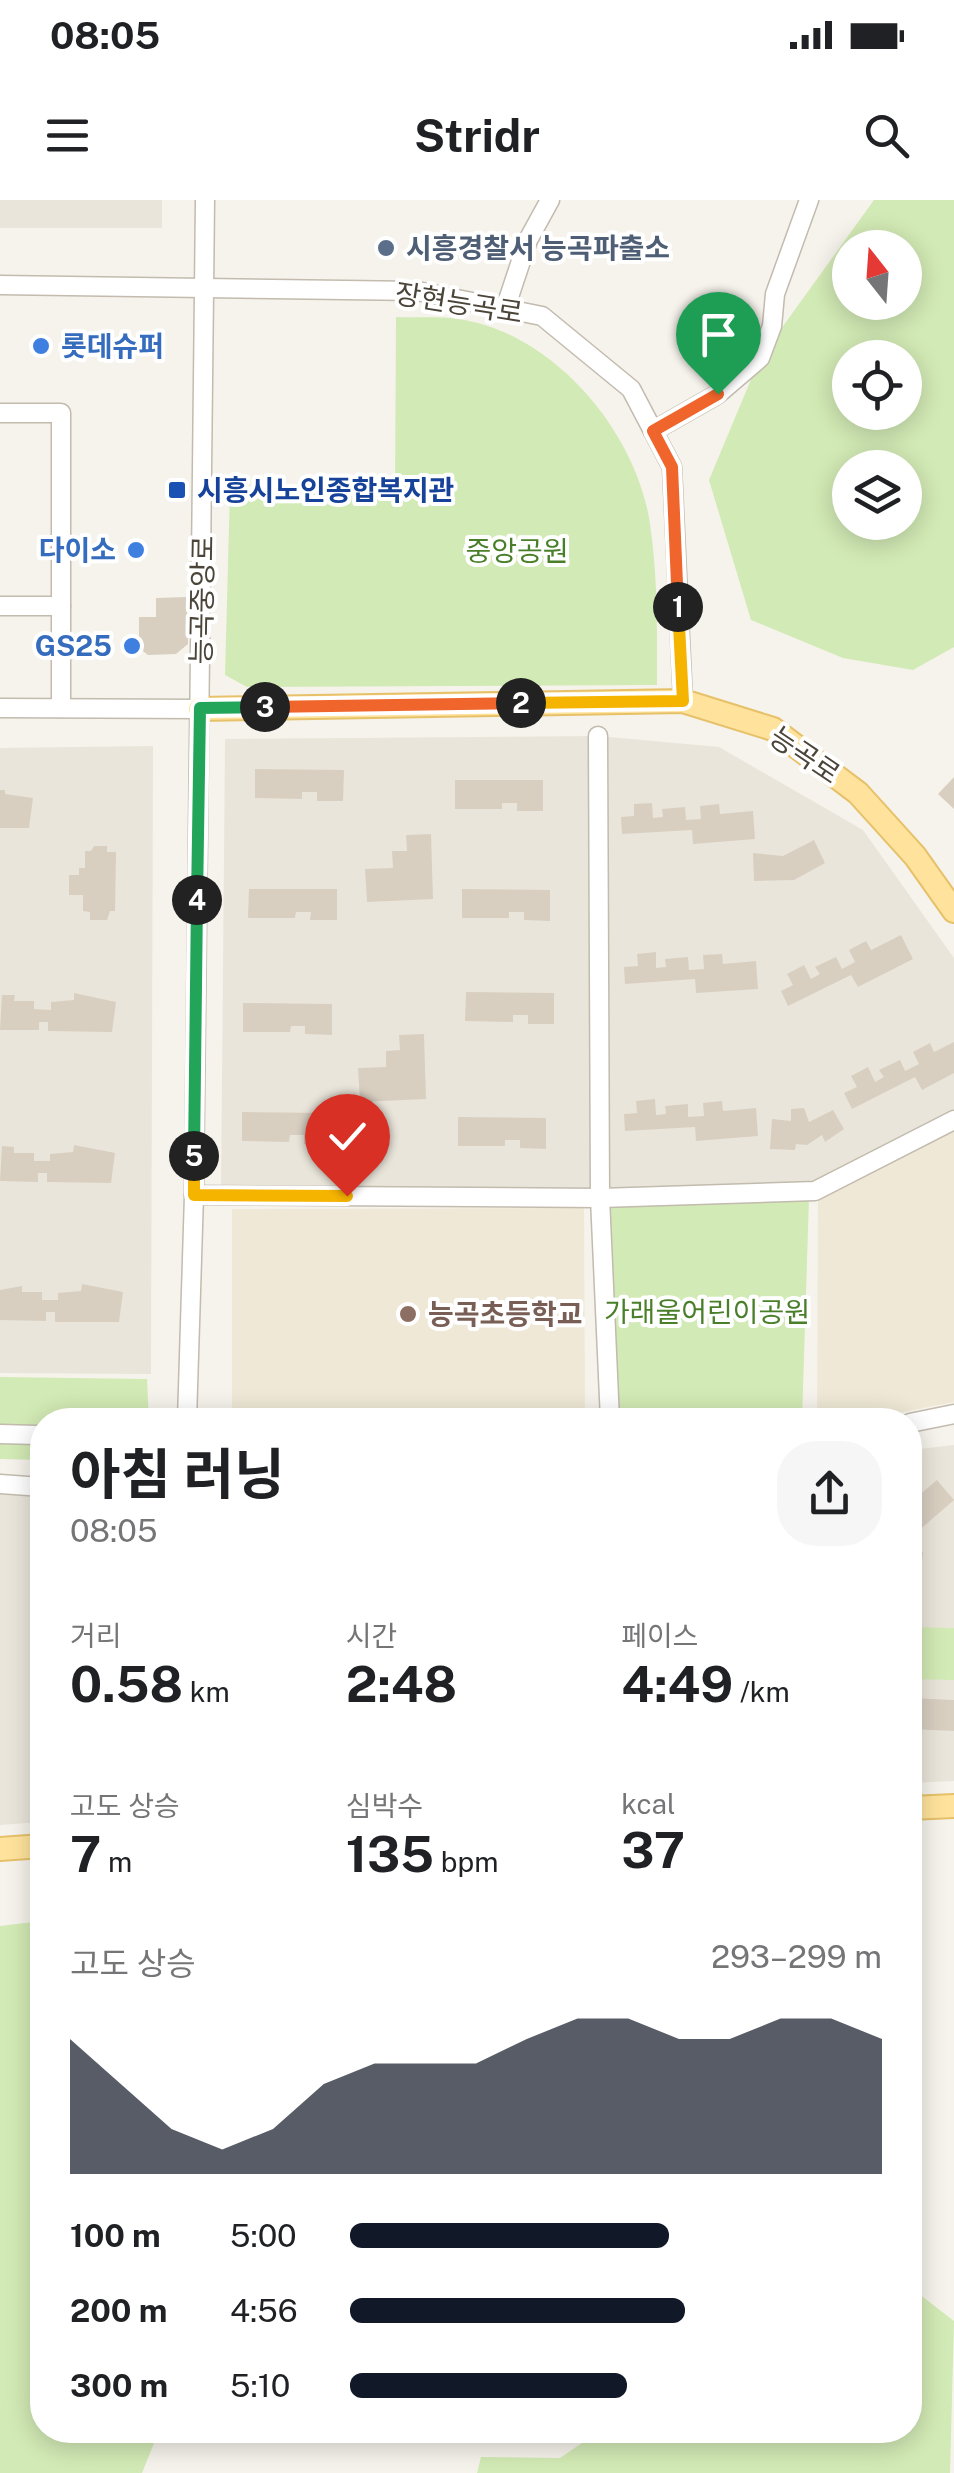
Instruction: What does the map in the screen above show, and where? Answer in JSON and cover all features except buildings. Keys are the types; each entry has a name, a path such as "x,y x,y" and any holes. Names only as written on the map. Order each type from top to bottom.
{"main road":[{"name":"능곡로","path":"200,708 683,701 773,730 858,792 915,856 954,912"},
{"path":"922,1807 954,1806"},
{"path":"0,1849 30,1847"}],"street":[{"name":"능곡중앙로","path":"187,1408 194,1195 205,200"},
{"path":"504,309 528,240 550,200"},
{"path":"653,431 718,394 760,358 772,326 780,278 809,200"},
{"name":"장현능곡로","path":"0,285 417,291 542,316 631,389 672,467 683,701"},
{"path":"0,413 60,413 61,708"},
{"path":"0,606 61,606"},
{"name":"능곡로","path":"0,708 200,708"},
{"path":"598,736 600,1198 609,1408"},
{"path":"194,1195 600,1198 814,1191 954,1120"},
{"path":"922,1421 954,1414"},
{"path":"0,1434 30,1435"},
{"path":"0,1484 30,1485"}],"shaded area":[{"path":"0,200 162,200 162,228 0,228"},
{"path":"598,736 719,747 863,830 954,958 954,1120 815,1191 221,1195 225,739"},
{"path":"153,746 151,1374 0,1373 0,748"},
{"path":"954,1130 954,1402 922,1408 817,1408 818,1200"},
{"name":"능곡초등학교","path":"584,1208 585,1408 232,1408 232,1209"},
{"path":"954,1445 954,1781 922,1782 922,1449"},
{"path":"0,1492 30,1495 30,1823 0,1825"}],"green space":[{"path":"874,200 954,200 954,647 913,670 843,658 751,620 709,480 760,358 832,258 832,320 922,320 922,230 852,230"},
{"name":"중앙공원","path":"396,317 458,319 493,328 526,344 557,365 609,422 642,489 650,524 656,585 657,685 247,687 225,675 230,491 395,493"},
{"name":"가래울어린이공원","path":"809,1198 802,1408 611,1408 605,1204"},
{"path":"0,1377 147,1379 148,1408 30,1408 30,1460 0,1459"},
{"path":"922,1627 954,1628 954,1680 922,1679"},
{"path":"30,1922 30,2443 154,2443 142,2473 0,2473 0,1926"},
{"path":"922,2296 954,2321 950,2473 477,2473 481,2457 560,2458 582,2443 922,2443"}],"place":[{"name":"시흥경찰서 능곡파출소","path":"386,248"},
{"name":"롯데슈퍼","path":"41,346"},
{"name":"시흥시노인종합복지관","path":"177,490"},
{"name":"다이소","path":"136,550"},
{"name":"GS25","path":"132,646"},
{"name":"능곡초등학교","path":"408,1314"}],"route":[{"path":"347,1196 194,1195 200,708 683,701 672,467 653,431 718,394"}]}
